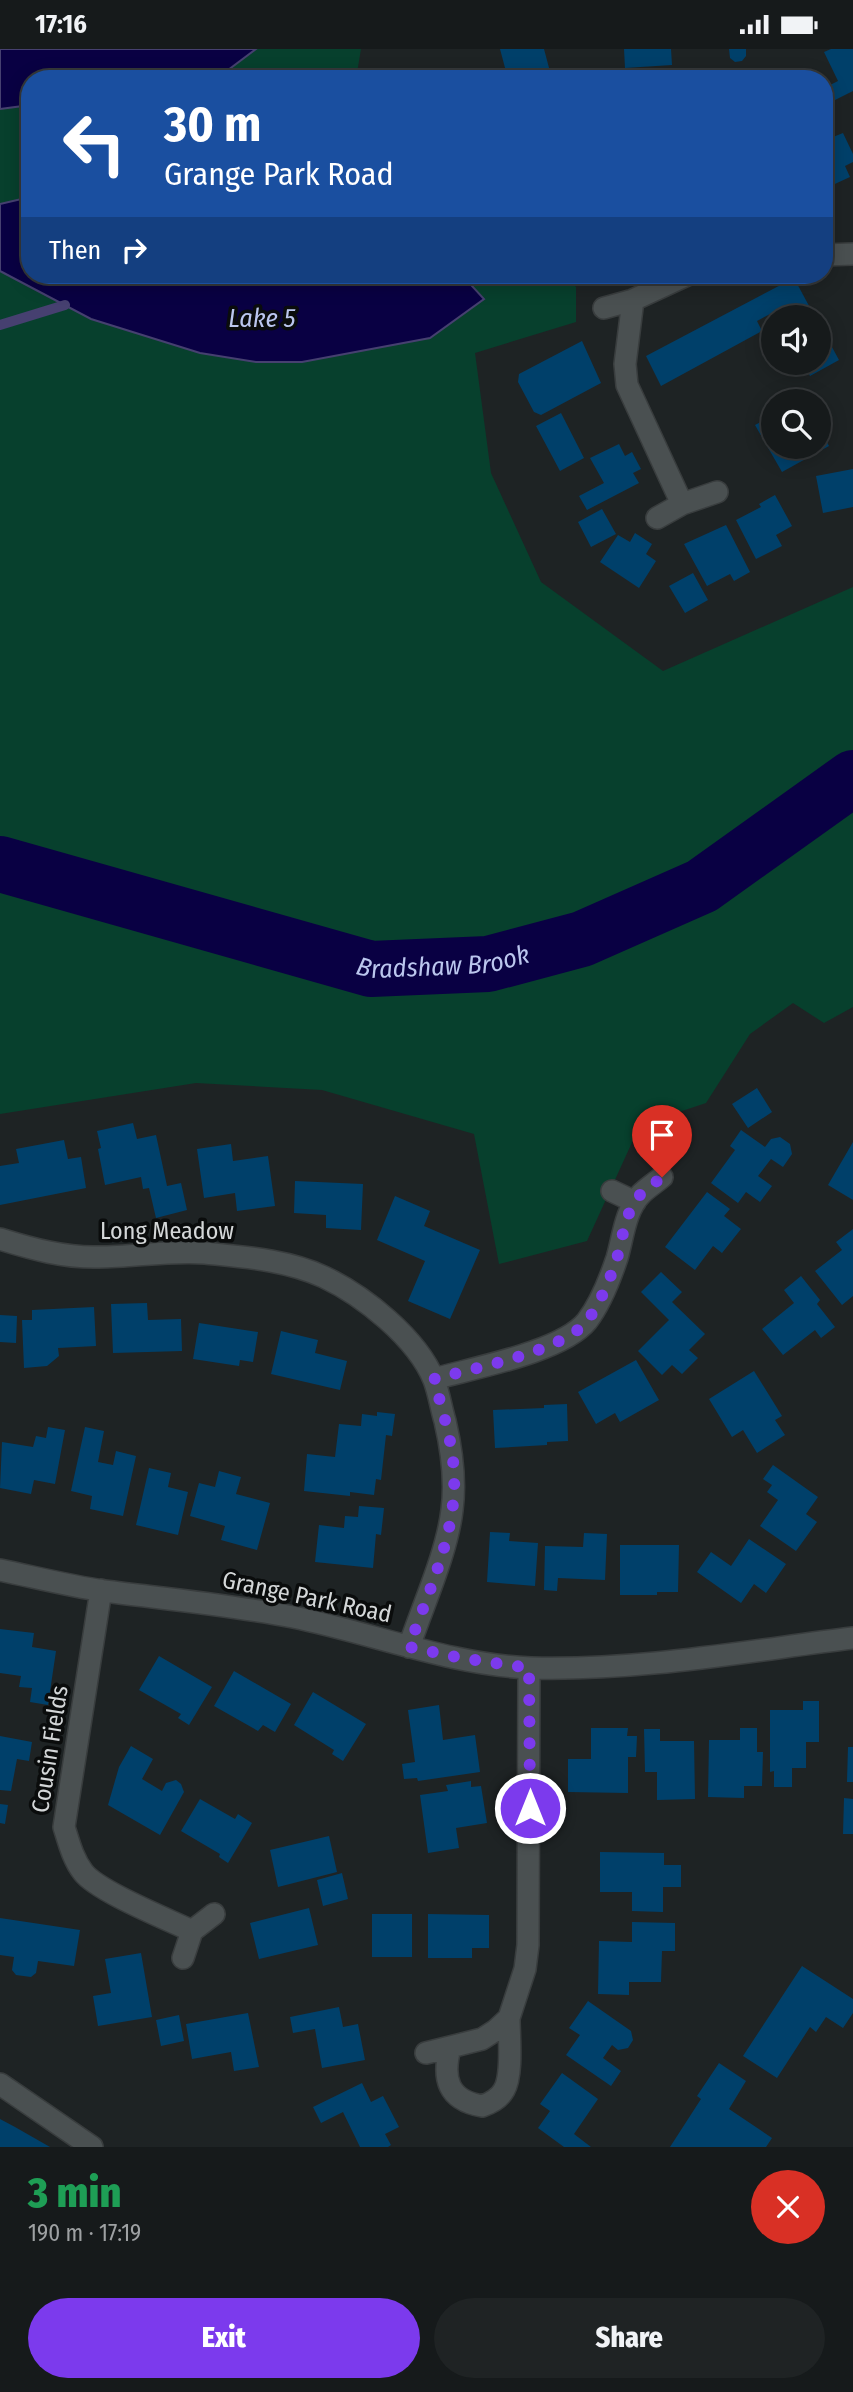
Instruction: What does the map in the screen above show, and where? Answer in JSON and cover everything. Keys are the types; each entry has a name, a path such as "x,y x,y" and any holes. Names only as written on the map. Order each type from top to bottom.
{"street":[{"path":"833,255 853,254"},
{"path":"604,308 634,300 668,284"},
{"path":"634,300 625,364 626,385 682,504"},
{"path":"657,519 682,504 717,492"},
{"path":"434,1379 540,1349 565,1339 586,1322 599,1300 616,1260 635,1202 662,1177"},
{"path":"612,1191 635,1202"},
{"name":"Long Meadow","path":"0,1239 55,1254 96,1257 200,1253 250,1258 322,1276 381,1313 411,1343 434,1379 449,1439 454,1474 452,1512 444,1546 409,1647"},
{"name":"Grange Park Road","path":"0,1570 101,1590 221,1604 271,1613 409,1647 529,1668 655,1663 853,1638"},
{"name":"Cousin Fields","path":"101,1590 64,1827 71,1851 84,1873 101,1887 192,1931"},
{"path":"450,2048 446,2075 450,2088 458,2098 482,2106 495,2101 505,2089 507,2080 509,2018 525,1969 528,1945 529,1668"},
{"path":"183,1958 192,1931 215,1914"},
{"path":"426,2053 482,2039 509,2018"},
{"path":"0,2084 92,2147"}],"green space":[{"path":"0,49 361,49 358,70 21,70 21,284 573,284 576,287 576,322 475,353 491,473 541,582 663,671 853,587 853,1007 824,1023 793,1003 750,1034 706,1103 640,1125 587,1241 499,1264 474,1134 322,1090 196,1083 0,1114"}],"water":[{"path":"0,49 256,49 228,70 21,70 21,106 0,109"},
{"name":"Lake 5","path":"21,199 21,282 0,271 0,204"},
{"name":"Lake 5","path":"25,284 470,284 484,299 430,338 302,362 256,362 200,353 91,319"}],"building":[{"path":"500,49 544,49 550,70 506,70"},
{"path":"624,49 671,49 672,65 625,68"},
{"path":"729,49 746,49 746,56 742,61 735,62 730,58"},
{"path":"831,49 853,49 853,91 833,101 833,84 838,81 824,52"},
{"path":"843,133 853,154 853,162 845,166 850,177 833,185 833,137"},
{"path":"783,284 797,284 809,305 761,305 761,319 757,321 761,332 661,386 646,356"},
{"path":"582,341 601,383 541,415 534,412 518,382 519,374"},
{"path":"831,345 839,360 831,364"},
{"path":"561,413 584,458 560,471 536,426"},
{"path":"761,422 761,435 755,425"},
{"path":"619,444 625,456 632,452 641,469 633,473 639,483 587,510 579,496 604,483 590,458"},
{"path":"775,459 806,459 782,472"},
{"path":"853,469 853,507 823,513 816,476"},
{"path":"775,495 792,526 776,535 782,546 756,559 736,520 761,507 759,504"},
{"path":"602,509 616,534 591,547 578,522"},
{"path":"726,525 750,572 734,581 730,574 707,586 684,544"},
{"path":"635,533 652,544 646,554 656,561 639,588 600,562 618,535 630,542"},
{"path":"693,573 708,600 685,613 669,586"},
{"path":"757,1088 772,1112 748,1128 732,1104"},
{"path":"133,1123 137,1139 156,1135 167,1186 181,1183 187,1210 156,1218 149,1188 143,1189 141,1177 105,1185 97,1131"},
{"path":"741,1130 765,1147 771,1139 780,1137 790,1144 792,1154 783,1167 771,1159 758,1176 772,1186 760,1202 746,1192 738,1203 711,1183 735,1150 730,1146"},
{"path":"64,1140 68,1159 81,1157 86,1188 0,1205 0,1166 19,1163 16,1149"},
{"path":"853,1142 853,1200 828,1185"},
{"path":"231,1144 233,1161 268,1156 275,1206 237,1211 235,1193 204,1198 197,1149"},
{"path":"295,1181 363,1184 361,1230 326,1228 326,1215 294,1213"},
{"path":"707,1192 730,1209 724,1216 741,1229 722,1253 713,1246 695,1270 665,1247"},
{"path":"395,1196 430,1211 424,1226 480,1250 450,1319 408,1301 425,1261 377,1240"},
{"path":"853,1229 853,1296 842,1305 815,1271 842,1250 836,1242"},
{"path":"661,1272 682,1292 672,1302 705,1334 689,1350 698,1358 682,1374 672,1365 662,1375 638,1351 669,1320 641,1292"},
{"path":"801,1276 820,1300 817,1304 835,1327 821,1338 815,1330 783,1355 762,1329 794,1303 784,1290"},
{"path":"147,1303 148,1320 181,1319 182,1351 113,1353 111,1304"},
{"path":"94,1307 96,1346 58,1348 59,1356 47,1366 24,1368 22,1320 32,1320 32,1310"},
{"path":"0,1315 17,1316 16,1343 0,1342"},
{"path":"199,1323 258,1332 253,1362 240,1360 239,1366 193,1359"},
{"path":"281,1331 318,1340 315,1353 347,1361 340,1390 271,1374"},
{"path":"636,1360 659,1400 620,1422 615,1413 596,1424 578,1392"},
{"path":"754,1371 782,1416 775,1420 785,1435 757,1453 743,1430 732,1437 709,1399"},
{"path":"567,1404 568,1441 495,1448 493,1410 544,1408 544,1405"},
{"path":"377,1412 395,1414 392,1436 386,1435 381,1480 376,1479 374,1495 350,1492 350,1496 304,1491 307,1454 335,1457 339,1424 361,1426 362,1414 377,1416"},
{"path":"48,1427 65,1430 55,1484 34,1480 31,1494 0,1488 2,1442 33,1447 36,1436 46,1438"},
{"path":"85,1427 104,1431 98,1462 113,1465 116,1451 136,1456 123,1516 90,1509 92,1496 71,1491"},
{"path":"773,1465 818,1497 806,1514 817,1522 796,1551 760,1526 778,1500 767,1492 772,1485 763,1479"},
{"path":"149,1468 171,1473 168,1487 188,1492 178,1535 136,1525"},
{"path":"219,1471 241,1477 236,1494 270,1503 257,1550 221,1540 225,1526 190,1516 199,1483 215,1487"},
{"path":"359,1506 384,1508 381,1535 376,1534 373,1568 315,1562 319,1525 344,1528 345,1516 358,1517"},
{"path":"490,1532 510,1533 509,1541 538,1543 535,1586 487,1582"},
{"path":"584,1533 607,1534 605,1580 558,1578 557,1591 544,1590 545,1546 583,1547"},
{"path":"749,1539 786,1564 766,1593 754,1584 741,1603 697,1572 711,1552 731,1566"},
{"path":"620,1545 679,1545 678,1592 620,1595"},
{"path":"0,1629 34,1633 32,1647 56,1651 48,1705 30,1702 32,1688 19,1687 21,1676 0,1673"},
{"path":"159,1656 212,1687 189,1725 178,1718 181,1714 139,1690"},
{"path":"234,1671 291,1704 275,1732 263,1725 258,1731 214,1706"},
{"path":"313,1692 366,1724 343,1761 332,1754 334,1750 294,1725"},
{"path":"803,1701 819,1701 819,1742 806,1742 806,1768 792,1768 792,1787 774,1787 774,1771 770,1772 770,1710 803,1710"},
{"path":"439,1705 443,1740 475,1735 480,1772 418,1781 417,1778 404,1779 402,1764 415,1762 408,1710"},
{"path":"591,1728 628,1728 627,1736 637,1736 636,1757 628,1757 628,1793 568,1792 568,1759 591,1759"},
{"path":"740,1728 757,1728 757,1752 763,1752 762,1786 744,1786 744,1798 708,1797 709,1740 740,1740"},
{"path":"644,1729 660,1729 660,1741 694,1741 695,1799 657,1800 657,1772 645,1772"},
{"path":"0,1736 32,1742 29,1761 17,1759 11,1791 0,1790"},
{"path":"131,1746 153,1759 142,1779 162,1791 166,1783 176,1780 184,1792 160,1835 108,1805 119,1767"},
{"path":"848,1747 853,1747 853,1782 847,1782"},
{"path":"471,1781 471,1787 481,1786 487,1823 456,1828 459,1848 428,1853 420,1795 448,1791 446,1785"},
{"path":"844,1798 853,1799 853,1834 843,1834"},
{"path":"200,1799 235,1819 238,1814 252,1823 228,1863 219,1857 220,1854 181,1831"},
{"path":"0,1804 8,1805 5,1824 0,1823"},
{"path":"329,1836 337,1872 278,1887 270,1850"},
{"path":"600,1852 664,1853 664,1865 681,1865 681,1887 663,1887 663,1912 632,1911 632,1892 600,1892"},
{"path":"342,1873 348,1899 323,1906 317,1880"},
{"path":"309,1908 318,1945 259,1959 250,1923"},
{"path":"372,1914 412,1914 412,1957 372,1957"},
{"path":"428,1914 489,1915 489,1948 472,1948 472,1958 428,1958"},
{"path":"0,1918 80,1930 74,1966 38,1961 36,1973 31,1977 16,1975 12,1970 14,1957 0,1955"},
{"path":"632,1922 675,1923 675,1951 662,1951 661,1982 629,1982 629,1995 598,1994 599,1941 632,1942"},
{"path":"141,1953 152,2017 98,2026 93,1996 111,1993 105,1959"},
{"path":"802,1966 853,1999 853,2013 843,2028 826,2017 816,2032 810,2027 777,2078 743,2056"},
{"path":"588,2001 631,2031 633,2040 628,2048 618,2050 612,2045 603,2058 621,2071 611,2086 566,2055 580,2035 569,2028"},
{"path":"339,2007 343,2027 358,2024 365,2060 322,2068 315,2029 293,2033 290,2017"},
{"path":"248,2013 259,2067 234,2071 231,2052 192,2059 186,2024"},
{"path":"179,2015 184,2041 161,2046 156,2020"},
{"path":"719,2063 746,2081 729,2109 772,2138 766,2147 670,2147 701,2099 697,2096"},
{"path":"562,2073 598,2099 574,2134 591,2147 564,2147 538,2128 550,2111 540,2104"},
{"path":"362,2083 371,2102 383,2096 399,2127 385,2134 391,2145 388,2147 360,2147 343,2112 321,2123 313,2107"},
{"path":"0,2119 15,2127 50,2147 0,2147"}],"waterway":[{"path":"0,325 65,305"},
{"name":"Bradshaw Brook","path":"0,864 371,969 488,964 582,939 702,886 853,778"}],"route":[{"path":"530,1808 529,1668 409,1647 444,1546 452,1512 454,1474 449,1439 434,1379 540,1349 565,1339 586,1322 599,1300 616,1260 631,1208 641,1194 662,1177"}]}
